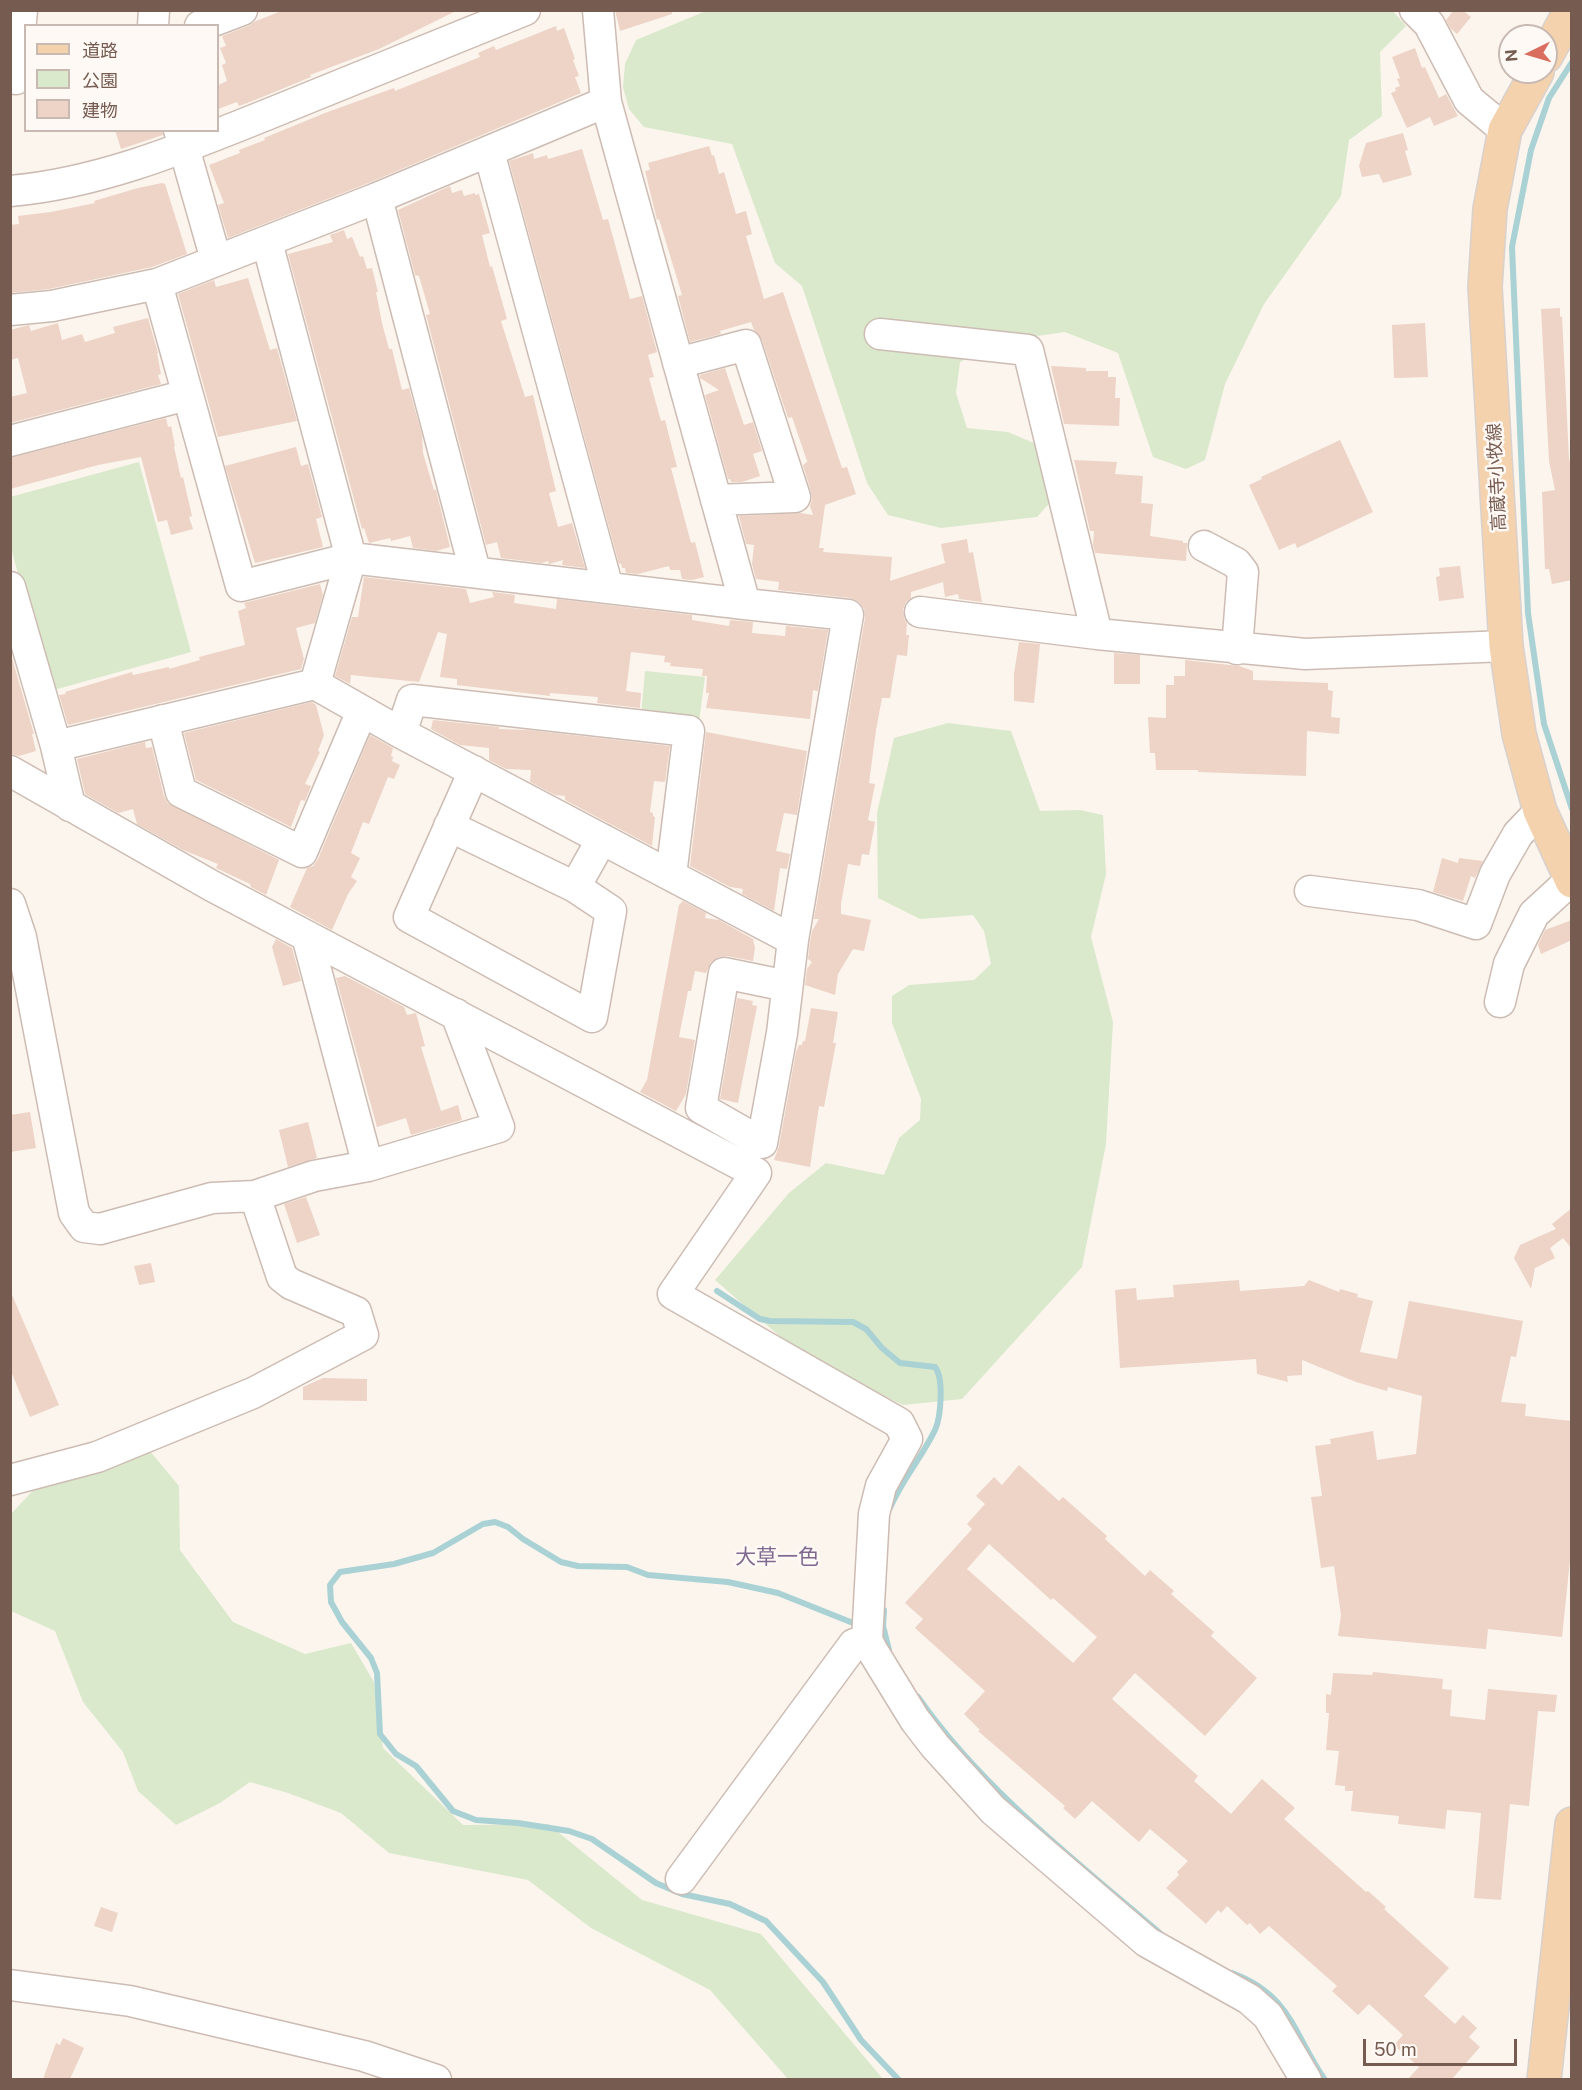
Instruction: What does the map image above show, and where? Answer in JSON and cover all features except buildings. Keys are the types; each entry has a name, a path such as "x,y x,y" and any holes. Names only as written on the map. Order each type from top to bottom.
{"main road":[{"path":"1558,34 1571,10"},
{"name":"高蔵寺小牧線","path":"1530,84 1505,130 1490,209 1485,287 1506,646 1519,734 1540,812 1571,881"},
{"path":"1544,2079 1572,1824"}],"street":[{"path":"17,79 22,10"},
{"path":"205,24 242,10"},
{"path":"219,125 525,10"},
{"path":"598,10 606,102 745,604"},
{"path":"1415,10 1429,24 1469,100 1505,130"},
{"path":"10,310 52,306 157,284 377,198 606,102"},
{"path":"10,191 102,173 201,132"},
{"path":"182,139 216,260"},
{"path":"489,152 608,588"},
{"path":"377,198 475,572"},
{"path":"267,242 351,558 315,684"},
{"path":"157,284 241,586 351,558 848,615 794,940 782,1033 762,1143 701,1108 724,973 787,986"},
{"path":"880,334 1028,350 1097,633"},
{"path":"678,363 746,345 795,497 716,500"},
{"path":"10,441 187,395"},
{"path":"1204,546 1236,563 1243,572 1237,649"},
{"path":"10,587 15,619 56,746 70,806"},
{"path":"920,612 1237,649 1305,654 1506,646"},
{"path":"56,746 315,684 401,733 794,940"},
{"path":"401,733 412,700 689,731 671,875"},
{"path":"163,720 181,792 303,852 362,711"},
{"path":"10,771 212,886 756,1173 674,1294 899,1423 907,1439 881,1486 874,1514 867,1640 915,1720 935,1746 993,1810 1147,1942 1249,1999 1268,2016 1306,2079"},
{"path":"449,826 575,888 611,911 592,1017 409,917 449,826 474,771"},
{"path":"1310,891 1418,905 1476,924 1495,874 1518,834 1540,812"},
{"path":"575,888 602,839"},
{"path":"1500,1002 1509,964 1534,914 1571,881"},
{"path":"10,904 21,937 74,1213 84,1227 100,1229 212,1198 255,1196 314,1176 368,1166 499,1127 456,1014"},
{"path":"308,936 368,1166"},
{"path":"10,1480 97,1457 222,1406 253,1393 363,1335 356,1312 291,1284 282,1277 255,1196"},
{"path":"681,1879 854,1644 867,1640"},
{"path":"10,1984 130,2001 364,2056 436,2079"}],"green space":[{"path":"1392,10 1406,26 1380,52 1382,116 1349,140 1341,196 1264,304 1225,384 1205,460 1186,469 1153,457 1118,353 1065,332 1009,340 960,362 956,393 967,428 1008,432 1036,444 1056,496 1037,517 941,528 888,515 867,483 802,286 775,263 732,144 644,127 629,109 623,87 625,64 636,40 706,11"},
{"path":"139,462 191,652 50,691 11,548 10,497"},
{"path":"645,671 705,677 699,722 641,716"},
{"path":"948,723 1011,731 1040,811 1080,810 1103,815 1106,874 1091,937 1113,1022 1106,1144 1082,1267 962,1399 903,1405 806,1359 715,1280 789,1193 826,1163 884,1175 899,1138 920,1120 921,1099 892,1023 892,996 909,985 974,980 991,964 984,931 973,915 920,919 878,898 877,813 894,738"},
{"path":"149,1450 179,1486 180,1550 233,1622 305,1654 351,1643 374,1682 383,1748 463,1825 548,1824 642,1900 761,1934 883,2079 788,2079 710,1990 591,1928 528,1880 389,1853 341,1813 288,1793 250,1782 220,1803 176,1825 138,1791 123,1752 83,1702 55,1631 11,1611 10,1515 39,1484"}],"waterway":[{"path":"1572,62 1549,98 1531,150 1512,247 1528,613 1544,724 1572,809"},
{"path":"717,1291 760,1319 853,1322 866,1329 882,1348 900,1363 935,1367 941,1388 937,1424 890,1508"},
{"path":"858,1625 778,1593 728,1582 648,1575 627,1567 578,1566 561,1562 508,1527 495,1522 483,1524 433,1553 394,1564 340,1572 330,1585 331,1602 342,1622 371,1658 377,1673 380,1734 396,1754 416,1766 453,1811 476,1820 518,1823 569,1831 592,1839 656,1883 682,1894 730,1904 766,1921 823,1982 861,2040 899,2080"},
{"path":"884,1610 883,1626 889,1650"},
{"path":"918,1697 943,1731 1001,1793 1032,1823 1161,1934"},
{"path":"1232,1973 1252,1982 1279,2004 1289,2017 1325,2080"}],"district":[{"name":"大草一色","path":"777,1558"}]}
